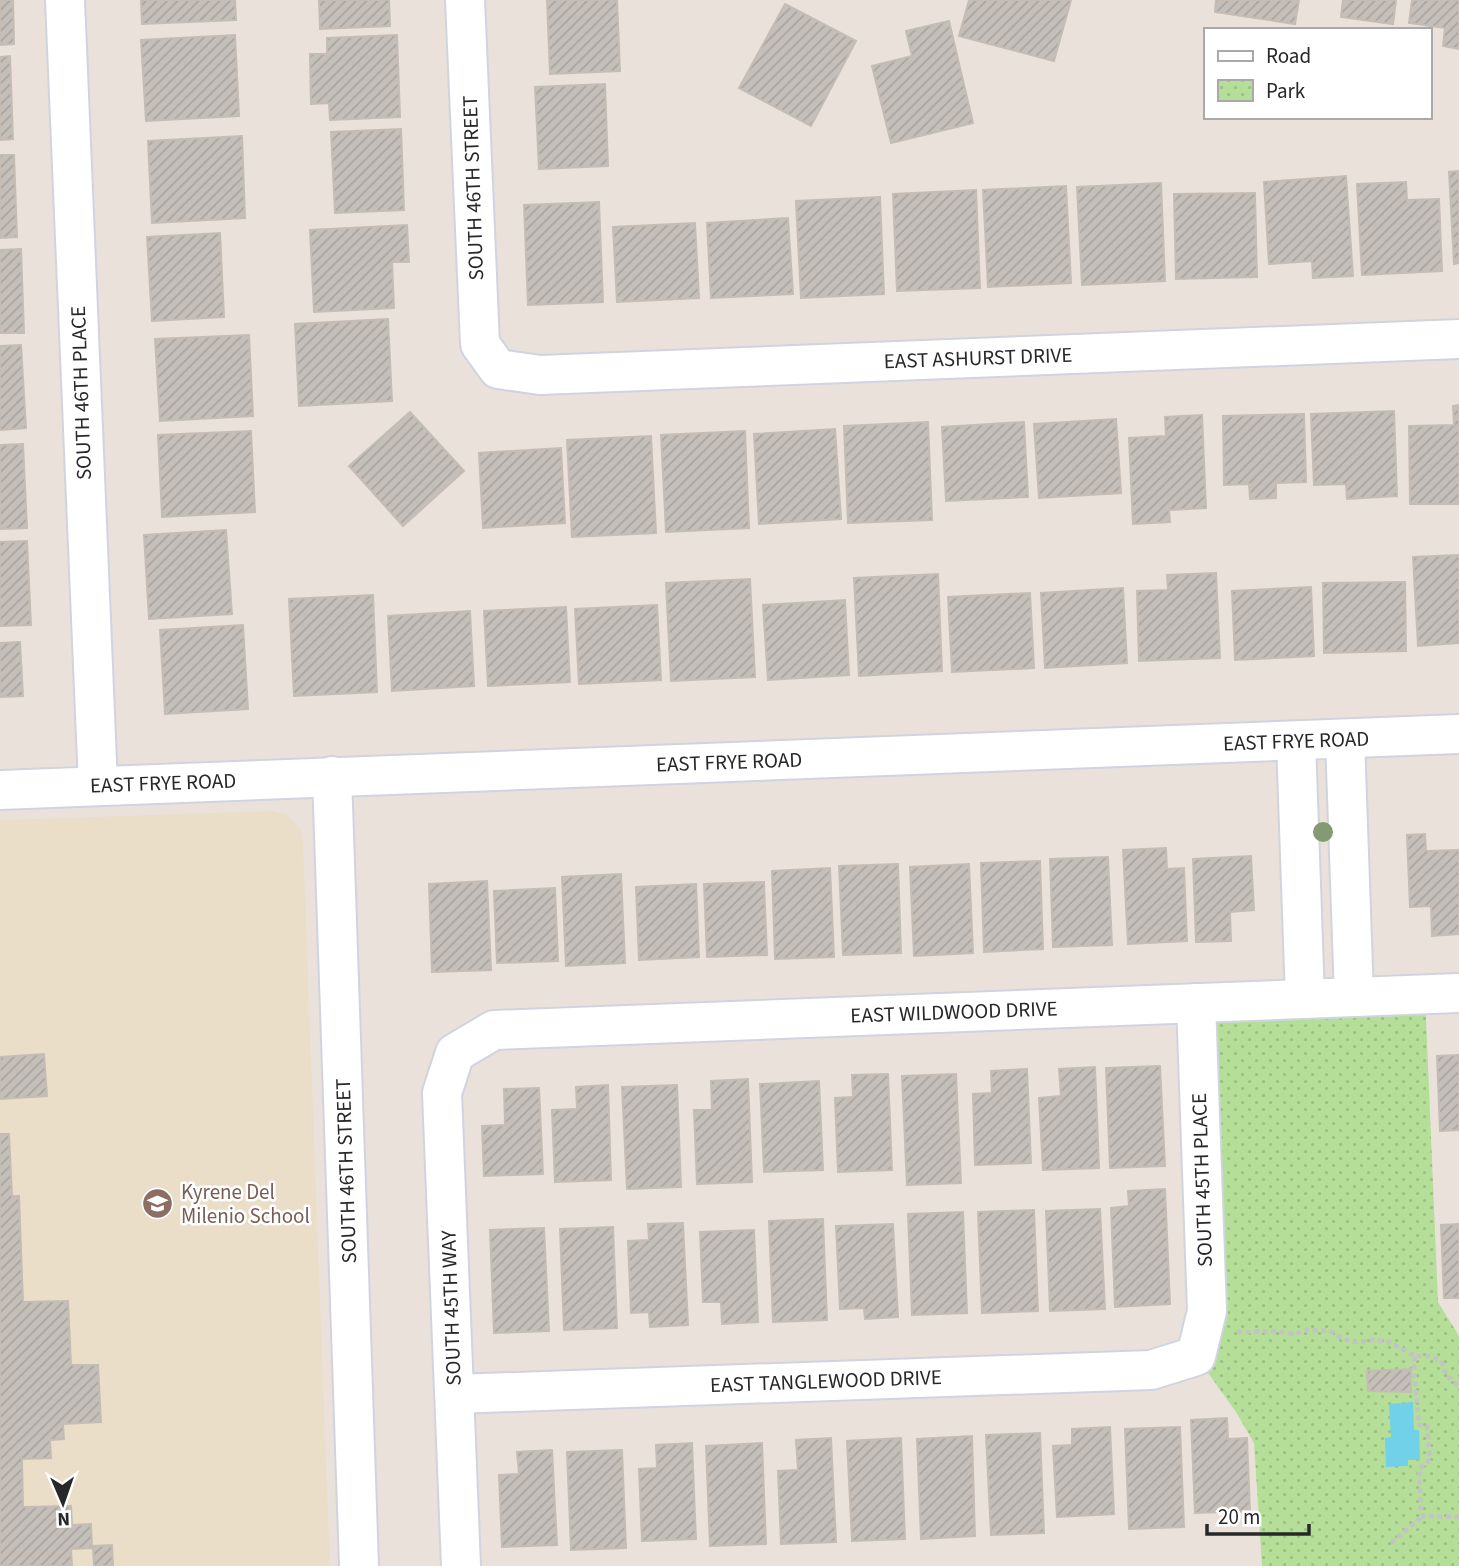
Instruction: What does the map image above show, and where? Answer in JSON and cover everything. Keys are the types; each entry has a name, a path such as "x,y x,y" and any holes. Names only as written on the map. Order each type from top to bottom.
{"street":[{"name":"SOUTH 46TH PLACE","path":"65,0 98,785"},
{"name":"SOUTH 46TH STREET","path":"465,0 480,344 498,369"},
{"name":"EAST ASHURST DRIVE","path":"498,369 540,375 1459,339"},
{"name":"EAST FRYE ROAD","path":"0,790 1459,734"},
{"path":"1345,739 1354,997"},
{"path":"1296,741 1305,999"},
{"name":"SOUTH 46TH STREET","path":"332,776 359,1566"},
{"path":"1300,869 1349,867"},
{"name":"EAST WILDWOOD DRIVE","path":"455,1052 494,1030 1459,992"},
{"name":"SOUTH 45TH PLACE","path":"1196,1003 1207,1311 1199,1343"},
{"name":"SOUTH 45TH WAY","path":"455,1052 442,1093 461,1566"},
{"name":"EAST TANGLEWOOD DRIVE","path":"454,1394 1152,1370 1199,1343"}],"path":[{"path":"1199,1343 1248,1333 1275,1331 1294,1334 1307,1330 1331,1331 1346,1340 1387,1341 1415,1356 1430,1356 1441,1361 1447,1376 1459,1386"},
{"path":"1415,1356 1419,1425 1427,1426 1430,1459 1419,1470 1423,1516"},
{"path":"1391,1543 1423,1516 1459,1517"}],"shaded area":[{"name":"Kyrene Del Milenio School","path":"272,811 288,815 300,828 303,841 330,1566 0,1566 0,820"}],"green space":[{"path":"1425,994 1438,1302 1459,1336 1459,1566 1262,1566 1254,1443 1236,1412 1196,1356 1196,1003"}],"water":[{"path":"1413,1402 1414,1430 1419,1430 1420,1460 1408,1460 1408,1466 1386,1467 1385,1438 1391,1437 1389,1404"}],"building":[{"path":"0,0 13,0 14,44 0,45"},
{"path":"141,0 235,0 236,20 142,24"},
{"path":"319,0 389,0 390,26 320,29"},
{"path":"547,0 617,0 620,71 550,74"},
{"path":"969,0 1071,0 1054,61 959,36"},
{"path":"1216,0 1299,0 1295,24 1215,12"},
{"path":"1343,0 1396,0 1393,24 1341,17"},
{"path":"1412,0 1459,0 1459,49 1443,46 1445,28 1409,23"},
{"path":"785,4 856,41 811,126 739,88"},
{"path":"949,21 973,123 891,143 872,66 912,56 906,31"},
{"path":"235,35 239,116 146,121 141,40"},
{"path":"397,35 400,117 330,120 329,103 311,104 310,54 327,54 327,38"},
{"path":"10,56 13,139 0,140 0,57"},
{"path":"605,84 608,166 539,169 535,87"},
{"path":"401,129 404,210 335,213 331,132"},
{"path":"242,136 245,218 152,223 148,141"},
{"path":"0,155 14,155 17,237 0,238"},
{"path":"1459,171 1459,263 1454,264 1449,172"},
{"path":"1346,176 1353,276 1313,278 1312,261 1269,264 1264,182"},
{"path":"1406,182 1407,200 1439,199 1442,271 1362,275 1357,184"},
{"path":"1161,183 1165,281 1082,285 1077,187"},
{"path":"1066,186 1071,283 988,287 983,190"},
{"path":"976,190 980,288 897,291 893,194"},
{"path":"1255,193 1257,277 1176,279 1174,194"},
{"path":"880,197 884,294 801,298 796,201"},
{"path":"599,202 603,302 528,305 524,205"},
{"path":"788,218 793,294 711,298 707,223"},
{"path":"695,223 699,298 617,302 613,227"},
{"path":"407,225 409,262 392,262 394,308 314,312 310,230"},
{"path":"220,233 224,317 152,321 147,237"},
{"path":"21,249 24,333 0,333 0,250"},
{"path":"388,319 392,401 299,406 295,324"},
{"path":"249,335 253,416 160,421 155,339"},
{"path":"21,345 26,428 0,430 0,346"},
{"path":"1459,405 1459,504 1410,504 1409,426 1454,425 1453,406"},
{"path":"1394,411 1397,496 1347,499 1346,484 1314,485 1311,414"},
{"path":"410,412 464,471 403,526 349,466"},
{"path":"1304,414 1306,482 1276,483 1276,498 1250,499 1249,484 1224,485 1223,416"},
{"path":"1202,415 1206,508 1169,510 1170,522 1133,524 1129,438 1166,436 1165,417"},
{"path":"1116,419 1121,493 1039,498 1034,424"},
{"path":"928,422 932,520 848,523 844,426"},
{"path":"1024,422 1028,497 946,501 942,427"},
{"path":"835,429 841,519 759,524 754,434"},
{"path":"251,431 255,512 162,517 158,435"},
{"path":"745,431 749,528 666,532 661,435"},
{"path":"651,436 656,533 572,537 567,440"},
{"path":"23,444 27,528 0,529 0,445"},
{"path":"561,448 565,523 483,528 479,453"},
{"path":"226,530 232,614 149,619 144,535"},
{"path":"27,541 31,625 0,626 0,542"},
{"path":"1459,555 1459,643 1418,646 1413,557"},
{"path":"1216,573 1220,658 1139,661 1137,591 1168,590 1167,575"},
{"path":"938,574 942,671 859,676 854,578"},
{"path":"750,579 755,677 671,681 666,583"},
{"path":"1405,582 1406,651 1324,653 1323,583"},
{"path":"1311,587 1314,656 1235,660 1232,591"},
{"path":"1123,588 1127,663 1045,668 1041,593"},
{"path":"1030,593 1034,668 952,672 948,597"},
{"path":"373,595 377,692 294,696 289,599"},
{"path":"845,600 849,675 768,680 763,605"},
{"path":"657,605 661,680 579,684 575,609"},
{"path":"566,607 570,682 488,686 484,611"},
{"path":"470,611 474,686 392,691 388,616"},
{"path":"243,625 248,709 165,714 160,630"},
{"path":"20,642 23,696 0,697 0,643"},
{"path":"1425,834 1426,851 1459,850 1459,934 1432,936 1431,906 1410,907 1407,835"},
{"path":"1166,848 1167,869 1184,868 1187,941 1128,944 1123,850"},
{"path":"1251,856 1254,910 1230,912 1231,941 1196,942 1193,859"},
{"path":"1108,857 1112,945 1053,947 1050,859"},
{"path":"1040,861 1043,949 984,952 981,863"},
{"path":"898,864 901,953 843,955 839,866"},
{"path":"969,864 973,953 914,956 910,867"},
{"path":"830,868 834,957 775,959 772,871"},
{"path":"621,874 625,963 566,966 562,877"},
{"path":"487,881 491,970 432,972 429,884"},
{"path":"764,882 767,955 707,957 704,884"},
{"path":"696,884 699,957 639,960 636,887"},
{"path":"555,888 558,961 497,963 494,891"},
{"path":"44,1054 47,1096 0,1099 0,1057"},
{"path":"1459,1055 1459,1130 1440,1131 1437,1056"},
{"path":"1160,1066 1165,1166 1110,1168 1106,1068"},
{"path":"1095,1067 1099,1168 1043,1170 1039,1098 1061,1096 1059,1069"},
{"path":"1027,1069 1031,1163 975,1165 973,1094 992,1093 991,1071"},
{"path":"888,1074 892,1170 838,1172 835,1098 853,1097 852,1075"},
{"path":"956,1074 961,1183 907,1185 902,1076"},
{"path":"748,1079 752,1182 697,1184 694,1110 712,1110 711,1081"},
{"path":"819,1081 823,1170 764,1172 760,1084"},
{"path":"608,1085 611,1180 555,1182 552,1110 577,1109 576,1087"},
{"path":"677,1085 681,1187 627,1189 622,1087"},
{"path":"539,1088 543,1174 484,1176 482,1126 505,1125 504,1089"},
{"path":"0,1134 9,1134 12,1196 19,1196 23,1302 68,1301 71,1365 98,1365 101,1422 63,1424 64,1439 50,1440 51,1458 22,1459 23,1507 71,1506 72,1525 91,1524 92,1546 112,1545 113,1566 94,1566 93,1548 71,1549 72,1566 0,1566"},
{"path":"1165,1189 1170,1304 1115,1307 1111,1208 1129,1206 1128,1191"},
{"path":"1100,1209 1105,1309 1050,1311 1046,1211"},
{"path":"1034,1210 1038,1311 982,1313 978,1212"},
{"path":"963,1212 967,1313 912,1315 908,1214"},
{"path":"823,1219 827,1320 773,1322 769,1221"},
{"path":"683,1223 688,1325 650,1327 649,1312 631,1313 628,1241 649,1240 648,1224"},
{"path":"893,1224 898,1317 865,1319 864,1308 840,1309 836,1226"},
{"path":"1459,1224 1459,1298 1444,1298 1441,1225"},
{"path":"613,1227 617,1328 564,1330 560,1229"},
{"path":"544,1228 549,1331 494,1333 490,1230"},
{"path":"754,1230 758,1322 722,1324 721,1302 703,1302 700,1232"},
{"path":"1411,1369 1411,1392 1368,1391 1367,1371"},
{"path":"1227,1418 1228,1439 1247,1438 1250,1511 1195,1513 1191,1420"},
{"path":"1110,1427 1114,1514 1057,1517 1053,1446 1072,1445 1072,1429"},
{"path":"1180,1427 1184,1527 1129,1529 1125,1429"},
{"path":"1040,1433 1044,1533 991,1535 986,1435"},
{"path":"972,1436 975,1536 921,1539 917,1439"},
{"path":"831,1438 836,1542 781,1544 778,1471 798,1470 796,1440"},
{"path":"901,1438 905,1539 852,1541 847,1441"},
{"path":"692,1443 696,1539 642,1541 639,1469 657,1468 656,1445"},
{"path":"762,1443 766,1544 710,1546 706,1446"},
{"path":"552,1450 557,1545 502,1547 499,1475 519,1474 517,1452"},
{"path":"622,1450 626,1548 571,1550 567,1452"}],"place":[{"name":"Kyrene Del Milenio School","path":"158,1204"}]}
